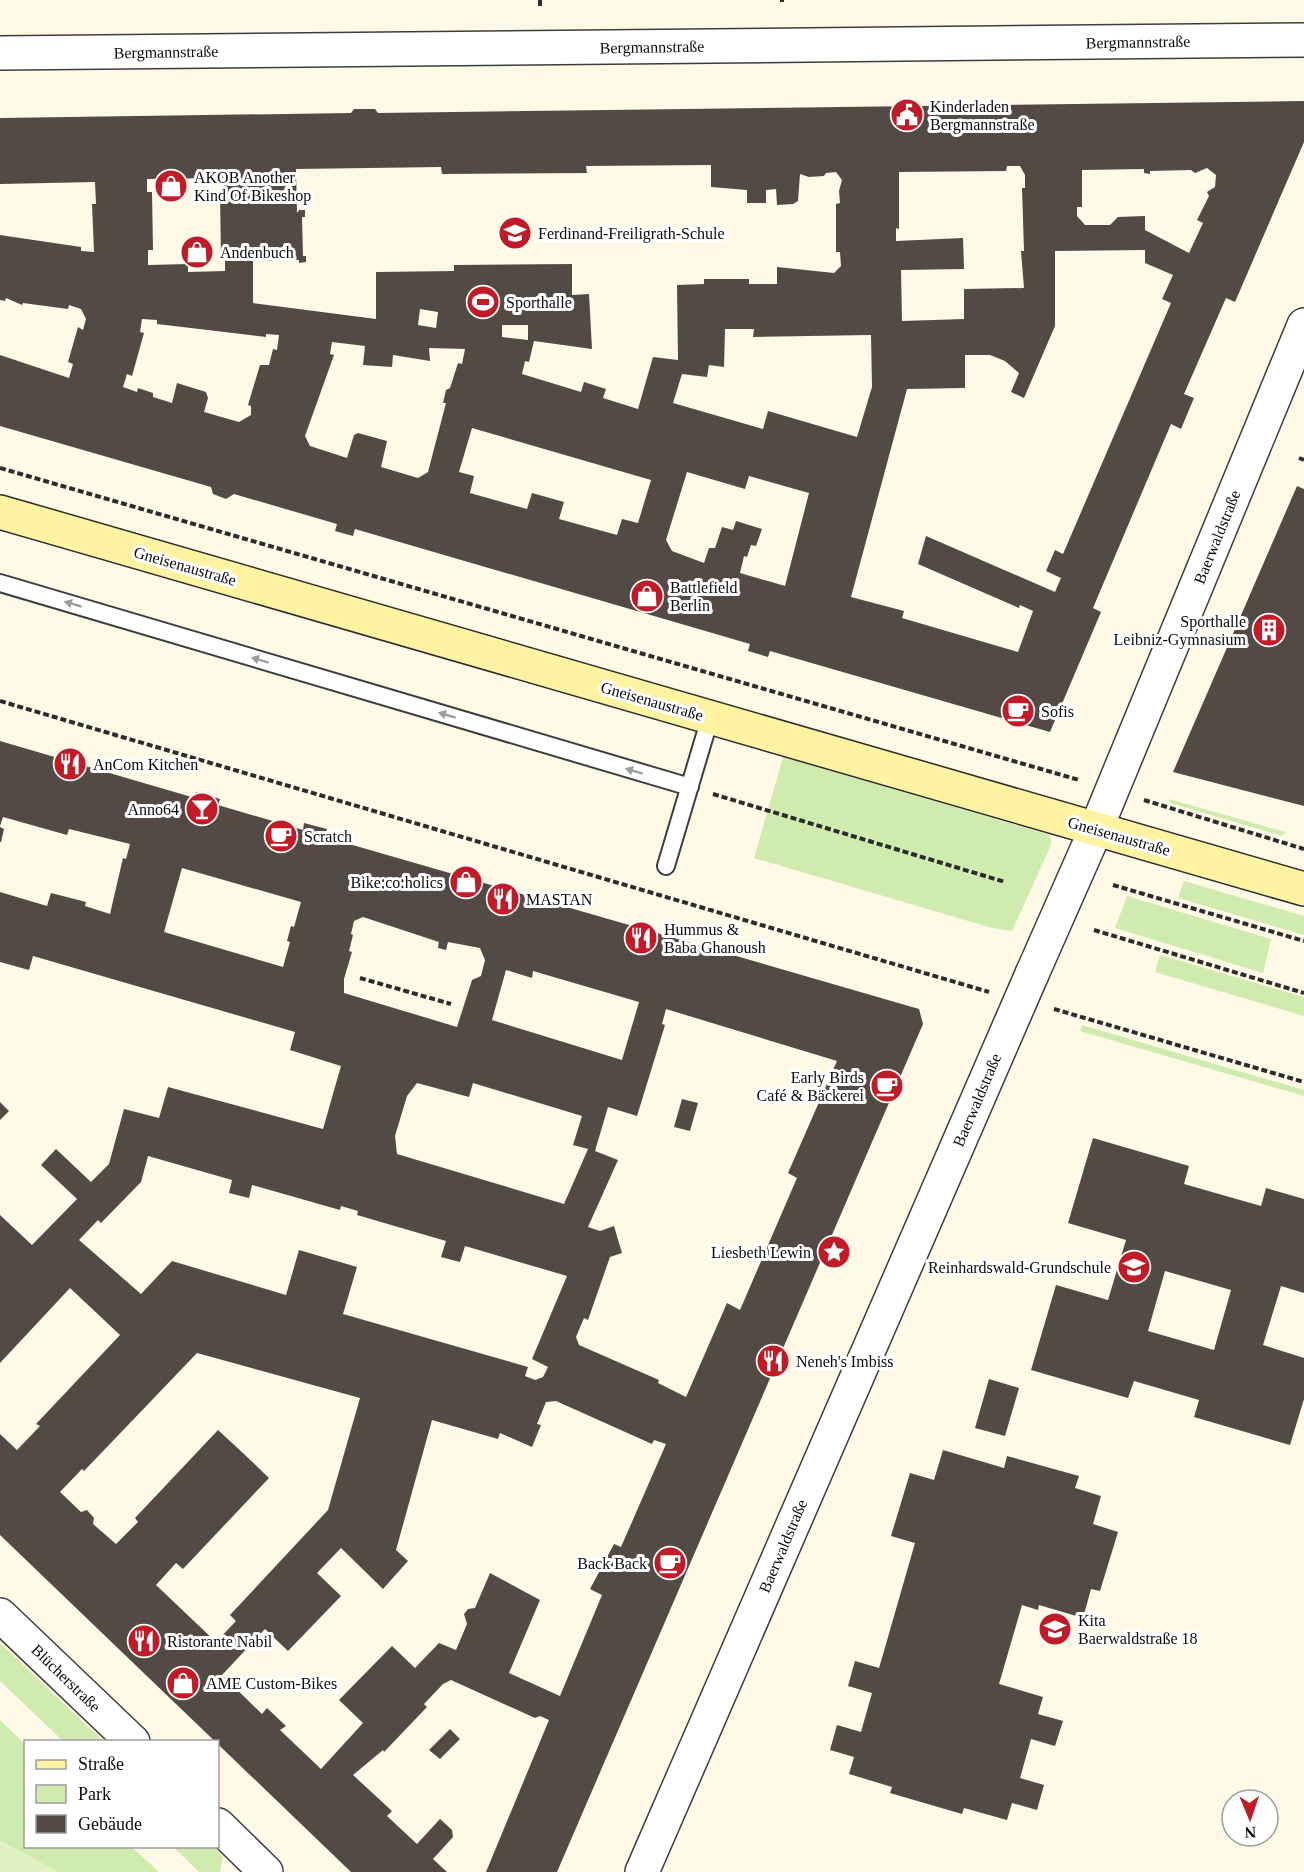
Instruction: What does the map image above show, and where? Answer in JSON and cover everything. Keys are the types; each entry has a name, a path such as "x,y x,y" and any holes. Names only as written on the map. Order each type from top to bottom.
{"main road":[{"name":"Gneisenaustraße","path":"0,512 1304,889"}],"street":[{"name":"Bergmannstraße","path":"0,53 1304,40"},
{"name":"Baerwaldstraße","path":"642,1872 1096,829 1304,325"},
{"name":"Blücherstraße","path":"0,1615 131,1740"},
{"path":"219,1826 266,1872"}],"lane":[{"path":"0,583 690,787"},
{"path":"666,866 710,718"}],"path":[{"path":"540,0 540,6"},
{"path":"0,468 505,616 1037,767"},
{"path":"0,701 943,980"},
{"path":"690,787 1005,882"},
{"path":"1161,805 1304,849"},
{"path":"1113,885 1304,940"},
{"path":"1094,930 1304,993"},
{"path":"360,978 451,1004"},
{"path":"1074,1014 1304,1082"}],"green space":[{"path":"783,757 1047,834 1051,838 1051,845 1012,931 992,928 754,858"},
{"path":"1169,799 1285,832 1282,836 1170,803"},
{"path":"1184,881 1304,916 1304,935 1178,898"},
{"path":"1127,896 1271,939 1263,973 1115,928"},
{"path":"1160,955 1304,997 1304,1016 1155,972"},
{"path":"1082,1025 1304,1090 1304,1096 1080,1031"},
{"path":"0,1643 102,1740 62,1740 0,1681"},
{"path":"0,1720 24,1743 24,1848 133,1848 159,1872 58,1872 0,1841"},
{"path":"0,1841 58,1872 0,1872"},
{"path":"174,1848 215,1848 223,1856 220,1872 199,1872"}],"building":[{"path":"1304,101 1304,142 1235,302 1226,298 1184,394 1194,398 1181,429 1171,424 1093,608 1101,612 1050,732 770,651 768,657 748,651 750,644 355,529 353,536 335,531 337,524 234,494 226,499 213,494 211,487 0,426 0,355 69,378 73,364 68,362 78,327 83,330 86,319 81,309 69,305 68,309 23,303 22,305 6,298 5,301 0,300 0,235 81,247 81,251 94,252 92,204 96,204 95,182 0,184 0,118 351,113 354,109 375,109 378,113","holes":["711,165 711,187 747,190 747,203 766,203 766,190 776,189 777,205 793,204 798,201 800,174 809,177 836,172 842,180 839,191 840,203 836,204 836,252 840,252 841,266 834,273 777,267 777,284 749,284 749,279 704,279 704,284 677,285 678,360 653,357 638,409 603,398 606,389 584,382 581,392 522,374 525,361 529,362 534,341 592,349 589,294 572,295 572,264 454,265 454,271 376,272 376,319 253,303 253,261 299,260 299,263 306,262 306,256 303,256 302,217 305,217 305,210 299,210 297,213 296,169 441,167 442,174 587,173 586,166","1007,166 1020,166 1025,175 1025,188 1022,188 1024,251 1021,251 1024,288 964,289 964,319 902,321 901,270 964,269 963,238 896,241 896,228 899,229 899,172 1006,171","1207,168 1216,175 1215,187 1207,192 1209,196 1197,220 1203,223 1189,253 1145,230 1145,216 1118,217 1110,225 1085,225 1077,216 1077,207 1082,207 1082,170 1144,169 1144,173 1150,174 1150,171 1191,170 1195,173","224,178 224,193 220,193 221,257 225,257 225,271 188,272 188,264 148,265 148,250 153,250 152,192 147,192 147,179","1145,250 1145,263 1173,275 1162,299 1171,303 1063,554 1055,550 1046,571 1061,578 1055,592 926,536 918,564 1019,608 1020,605 1033,611 1018,652 902,618 904,611 851,597 907,389 965,388 965,355 990,355 1005,361 1019,373 1011,392 1024,398 1055,326 1055,251","420,309 438,312 436,328 418,325","142,319 157,320 157,324 266,337 266,334 279,335 277,350 273,349 269,365 260,365 248,405 251,406 251,415 239,422 204,412 208,398 206,392 177,383 172,403 153,397 153,393 138,388 137,392 123,387 127,374 132,376 144,333 140,332","502,325 528,325 528,340 502,337","725,329 754,329 753,337 871,335 872,387 857,437 768,411 763,429 673,403 682,374 707,377 709,365 724,367","332,342 365,346 363,365 392,367 393,355 430,361 429,348 465,349 462,364 458,363 450,388 446,390 443,403 446,403 428,472 418,478 381,467 387,441 358,433 354,435 347,458 310,446 305,436 334,355 330,354","472,428 651,480 638,523 622,519 617,535 559,519 564,502 532,493 527,509 470,493 474,476 459,472","687,472 745,489 749,476 809,493 785,586 740,573 744,556 747,557 751,545 756,546 762,529 736,521 733,530 722,527 715,548 709,548 704,563 672,551 666,540"]},
{"name":"Sporthalle Leibniz-Gymnasium","path":"1297,486 1304,489 1304,806 1173,772"},
{"path":"0,741 195,798 196,792 220,799 218,805 303,830 304,823 327,829 325,837 919,1009 923,1024 557,1872 486,1872 549,1720 540,1716 535,1718 451,1680 443,1684 424,1704 427,1707 384,1752 383,1750 353,1775 392,1811 387,1816 417,1844 440,1819 452,1830 453,1837 433,1859 447,1872 351,1872 219,1745 219,1740 214,1740 0,1535 0,1434 17,1450 40,1426 36,1424 120,1335 70,1288 0,1363 0,1215 32,1245 77,1199 41,1165 56,1149 91,1182 109,1164 124,1109 159,1118 168,1087 323,1129 341,1066 290,1050 295,1032 33,956 29,970 0,962 0,892 47,906 51,893 86,902 85,906 110,914 123,858 126,859 130,844 69,829 67,835 3,817 0,826","holes":["182,868 301,902 294,927 291,926 287,941 290,942 283,967 164,932","363,917 439,942 438,948 446,950 448,942 480,948 485,960 481,976 472,980 457,1027 344,993 344,979 352,952 349,951 354,921","506,970 532,978 533,971 639,1002 622,1060 492,1020","666,1009 837,1061 788,1173 797,1178 740,1310 727,1303 686,1397 658,1383 659,1380 579,1345 576,1337 584,1318 588,1320 610,1257 622,1253 614,1226 600,1231 588,1227 618,1160 595,1151 608,1107 637,1116 665,1025 662,1024","417,1083 469,1097 473,1083 582,1116 573,1145 588,1149 564,1204 397,1154 395,1136 407,1096","148,1156 232,1180 229,1193 249,1198 252,1185 340,1210 341,1206 358,1211 357,1215 446,1241 441,1257 460,1262 465,1246 567,1276 532,1359 548,1367 543,1377 535,1380 525,1376 528,1367 343,1314 357,1267 299,1250 286,1295 172,1261 141,1294 79,1240 98,1220 101,1223 141,1182","197,1353 360,1398 328,1510 230,1615 236,1621 216,1642 156,1585 176,1563 183,1569 269,1478 218,1430 135,1518 138,1522 116,1544 93,1524 94,1518 87,1510 81,1512 60,1492 82,1469 84,1471","556,1401 652,1444 654,1440 666,1444 621,1547 614,1544 590,1589 602,1595 560,1696 509,1673 540,1600 490,1573 475,1608 468,1609 464,1614 467,1624 456,1650 439,1643 415,1668 392,1646 339,1700 363,1723 321,1769 280,1730 286,1726 267,1708 262,1714 222,1675 265,1629 288,1651 341,1596 317,1573 341,1548 383,1589 408,1561 396,1550 432,1420 498,1439 500,1433 532,1447 541,1425 537,1424 546,1402"]},
{"path":"0,827 4,829 1,842 0,842"},
{"path":"682,1099 698,1103 690,1131 674,1127"},
{"path":"0,1102 9,1111 0,1120"},
{"path":"1093,1138 1189,1166 1184,1184 1261,1206 1266,1188 1304,1199 1304,1293 1281,1286 1263,1345 1304,1358 1304,1399 1290,1445 1194,1417 1199,1400 1134,1381 1128,1398 1031,1370 1056,1285 1108,1300 1126,1240 1068,1223","holes":["1165,1271 1231,1290 1214,1350 1148,1331"]},
{"path":"989,1379 1019,1388 1005,1436 975,1428"},
{"path":"943,1450 1004,1468 1007,1456 1079,1476 1075,1488 1101,1496 1093,1524 1118,1532 1100,1591 1091,1589 1083,1618 1039,1605 1038,1610 1022,1605 999,1684 1043,1697 1038,1714 1063,1721 1055,1746 1031,1739 1020,1778 1044,1785 1037,1810 1012,1803 1007,1820 964,1808 962,1814 890,1793 892,1787 849,1774 854,1757 830,1750 837,1725 861,1732 872,1693 848,1686 855,1661 879,1668 884,1651 915,1543 891,1536 910,1473 934,1480"},
{"path":"450,1729 460,1739 440,1759 429,1750"}],"place":[{"name":"Kinderladen Bergmannstraße","path":"907,115"},
{"name":"AKOB Another Kind Of Bikeshop","path":"171,186"},
{"name":"Ferdinand-Freiligrath-Schule","path":"515,233"},
{"name":"Andenbuch","path":"197,252"},
{"name":"Sporthalle","path":"483,302"},
{"name":"Battlefield Berlin","path":"647,596"},
{"name":"Sporthalle Leibniz-Gymnasium","path":"1269,630"},
{"name":"Sofis","path":"1018,711"},
{"name":"AnCom Kitchen","path":"70,764"},
{"name":"Anno64","path":"202,809"},
{"name":"Scratch","path":"281,836"},
{"name":"Bike:co:holics","path":"466,882"},
{"name":"MASTAN","path":"503,899"},
{"name":"Hummus & Baba Ghanoush","path":"641,938"},
{"name":"Early Birds Café & Bäckerei","path":"887,1086"},
{"name":"Liesbeth Lewin","path":"834,1252"},
{"name":"Reinhardswald-Grundschule","path":"1134,1267"},
{"name":"Neneh's Imbiss","path":"773,1361"},
{"name":"Back Back","path":"670,1563"},
{"name":"Kita Baerwaldstraße 18","path":"1055,1629"},
{"name":"Ristorante Nabil","path":"144,1641"},
{"name":"AME Custom-Bikes","path":"183,1683"}]}
